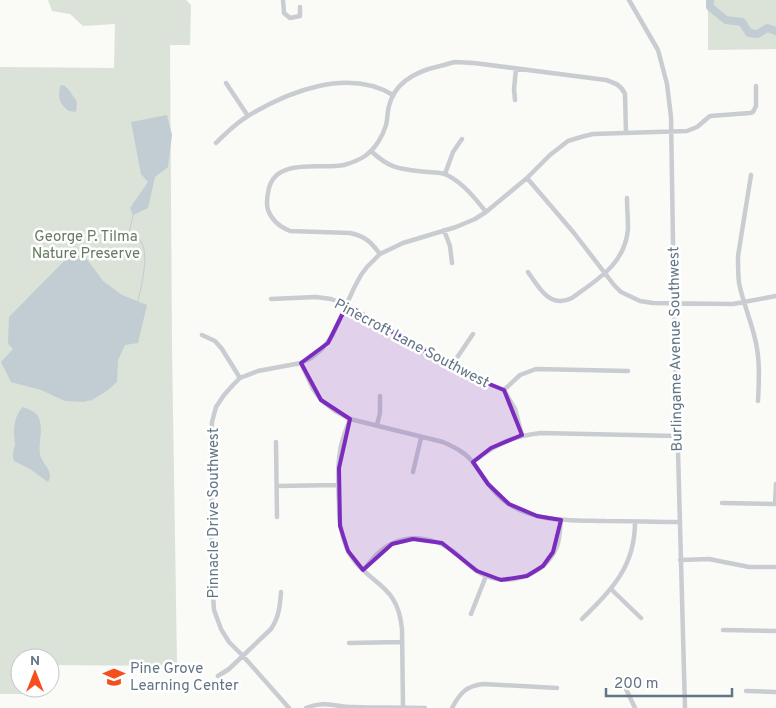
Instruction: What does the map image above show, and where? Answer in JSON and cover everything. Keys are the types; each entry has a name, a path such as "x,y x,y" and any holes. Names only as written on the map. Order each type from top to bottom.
{"street":[{"path":"283,0 284,14 290,18 300,16 300,7"},
{"name":"Burlingame Avenue Southwest","path":"629,0 658,50 670,109 685,708"},
{"path":"380,254 373,244 357,234 290,231 282,227 272,219 269,212 267,197 270,183 285,170 301,166 344,165 365,156 371,151 384,130 388,107 393,95 400,86 424,69 454,62 474,63 617,83 625,94 626,133"},
{"path":"515,100 516,69"},
{"path":"226,83 248,116"},
{"path":"216,143 231,128 248,116 277,100 305,90 329,84 362,83 386,90 393,95"},
{"name":"Pinnacle Drive Southwest","path":"289,708 229,642 221,629 214,610 210,441 216,407 224,395 240,378 258,371 301,363 316,354 328,343 332,336 361,275 380,254 403,243 475,219 486,212 568,141 593,134 687,131 697,127 710,116 747,114 753,112 756,106 756,86"},
{"path":"445,174 453,152 462,139"},
{"path":"371,151 391,166 445,174 464,186 486,212"},
{"path":"751,175 738,256 738,267 739,282 756,341 758,355 758,401"},
{"path":"526,178 574,232 614,285 621,292 640,301 674,304 727,304 776,296"},
{"path":"528,272 545,295 557,302 568,301 606,274 616,262 625,245 628,229 626,198"},
{"path":"444,230 450,246 452,263"},
{"name":"Pinecroft Lane Southwest","path":"271,299 316,297 347,306 452,365 462,373 504,390 515,409 522,435"},
{"path":"452,365 473,334"},
{"path":"202,335 215,341 240,378"},
{"path":"301,363 313,389 321,400 335,411 350,420 443,442 454,447 473,462 488,484 502,499 517,508 537,516 561,520 680,522"},
{"path":"504,390 520,375 536,369 628,371"},
{"path":"377,425 380,413 380,396"},
{"path":"350,420 340,451 338,486 340,526 348,551 354,562 384,588 398,608 401,618 403,707"},
{"path":"473,462 491,448 522,435 541,433 678,436"},
{"path":"413,472 421,438"},
{"path":"276,442 277,517"},
{"path":"722,503 776,504 776,484"},
{"path":"277,486 338,486"},
{"path":"363,570 377,554 392,544 422,538 442,543 455,552 468,565 486,576 501,580 511,580 527,576 543,566 550,557 558,543 561,520"},
{"path":"582,619 622,573 634,545 635,522"},
{"path":"680,560 708,559 749,567 776,567"},
{"path":"471,614 486,576"},
{"path":"610,589 641,618"},
{"path":"218,676 229,669 271,629 280,611 281,592"},
{"path":"723,630 776,631"},
{"path":"349,643 402,642"},
{"path":"452,708 462,692 476,685 557,688"},
{"path":"626,689 635,708"},
{"path":"746,691 776,692"},
{"path":"306,708 314,704 324,703 353,707 425,708"}],"highlighted area":[{"path":"347,305 462,373 504,390 522,435 491,448 473,462 488,484 509,504 537,516 561,520 553,552 543,566 527,576 501,580 477,571 442,543 413,539 392,544 363,570 348,551 340,526 339,468 350,419 321,400 301,363 328,343"}],"green space":[{"name":"George P. Tilma Nature Preserve","path":"48,0 186,0 191,5 190,45 170,45 177,666 60,665 60,648 10,648 10,694 0,694 0,67 114,68 115,24 83,26 70,14 52,11"},
{"path":"708,0 776,0 776,49 708,50"}],"shaded area":[{"path":"64,85 77,102 76,112 69,111 60,100 60,86"},
{"path":"167,115 172,135 168,167 155,177 148,208 133,215 130,208 148,182 141,174 131,122"},
{"path":"72,253 86,258 103,281 122,295 147,305 138,343 125,345 118,360 117,382 92,400 83,402 65,401 41,390 11,382 1,362 13,349 8,344 9,317"},
{"path":"23,407 34,412 39,419 41,426 40,454 50,476 48,482 30,469 14,461 15,422 17,415"}],"waterway":[{"path":"710,0 710,7 726,20 742,22 749,33 758,34 767,28 776,31"},
{"path":"133,215 129,233 139,239 143,245 145,260 138,301"}],"place":[{"name":"Pine Grove Learning Center","path":"114,677"}]}
